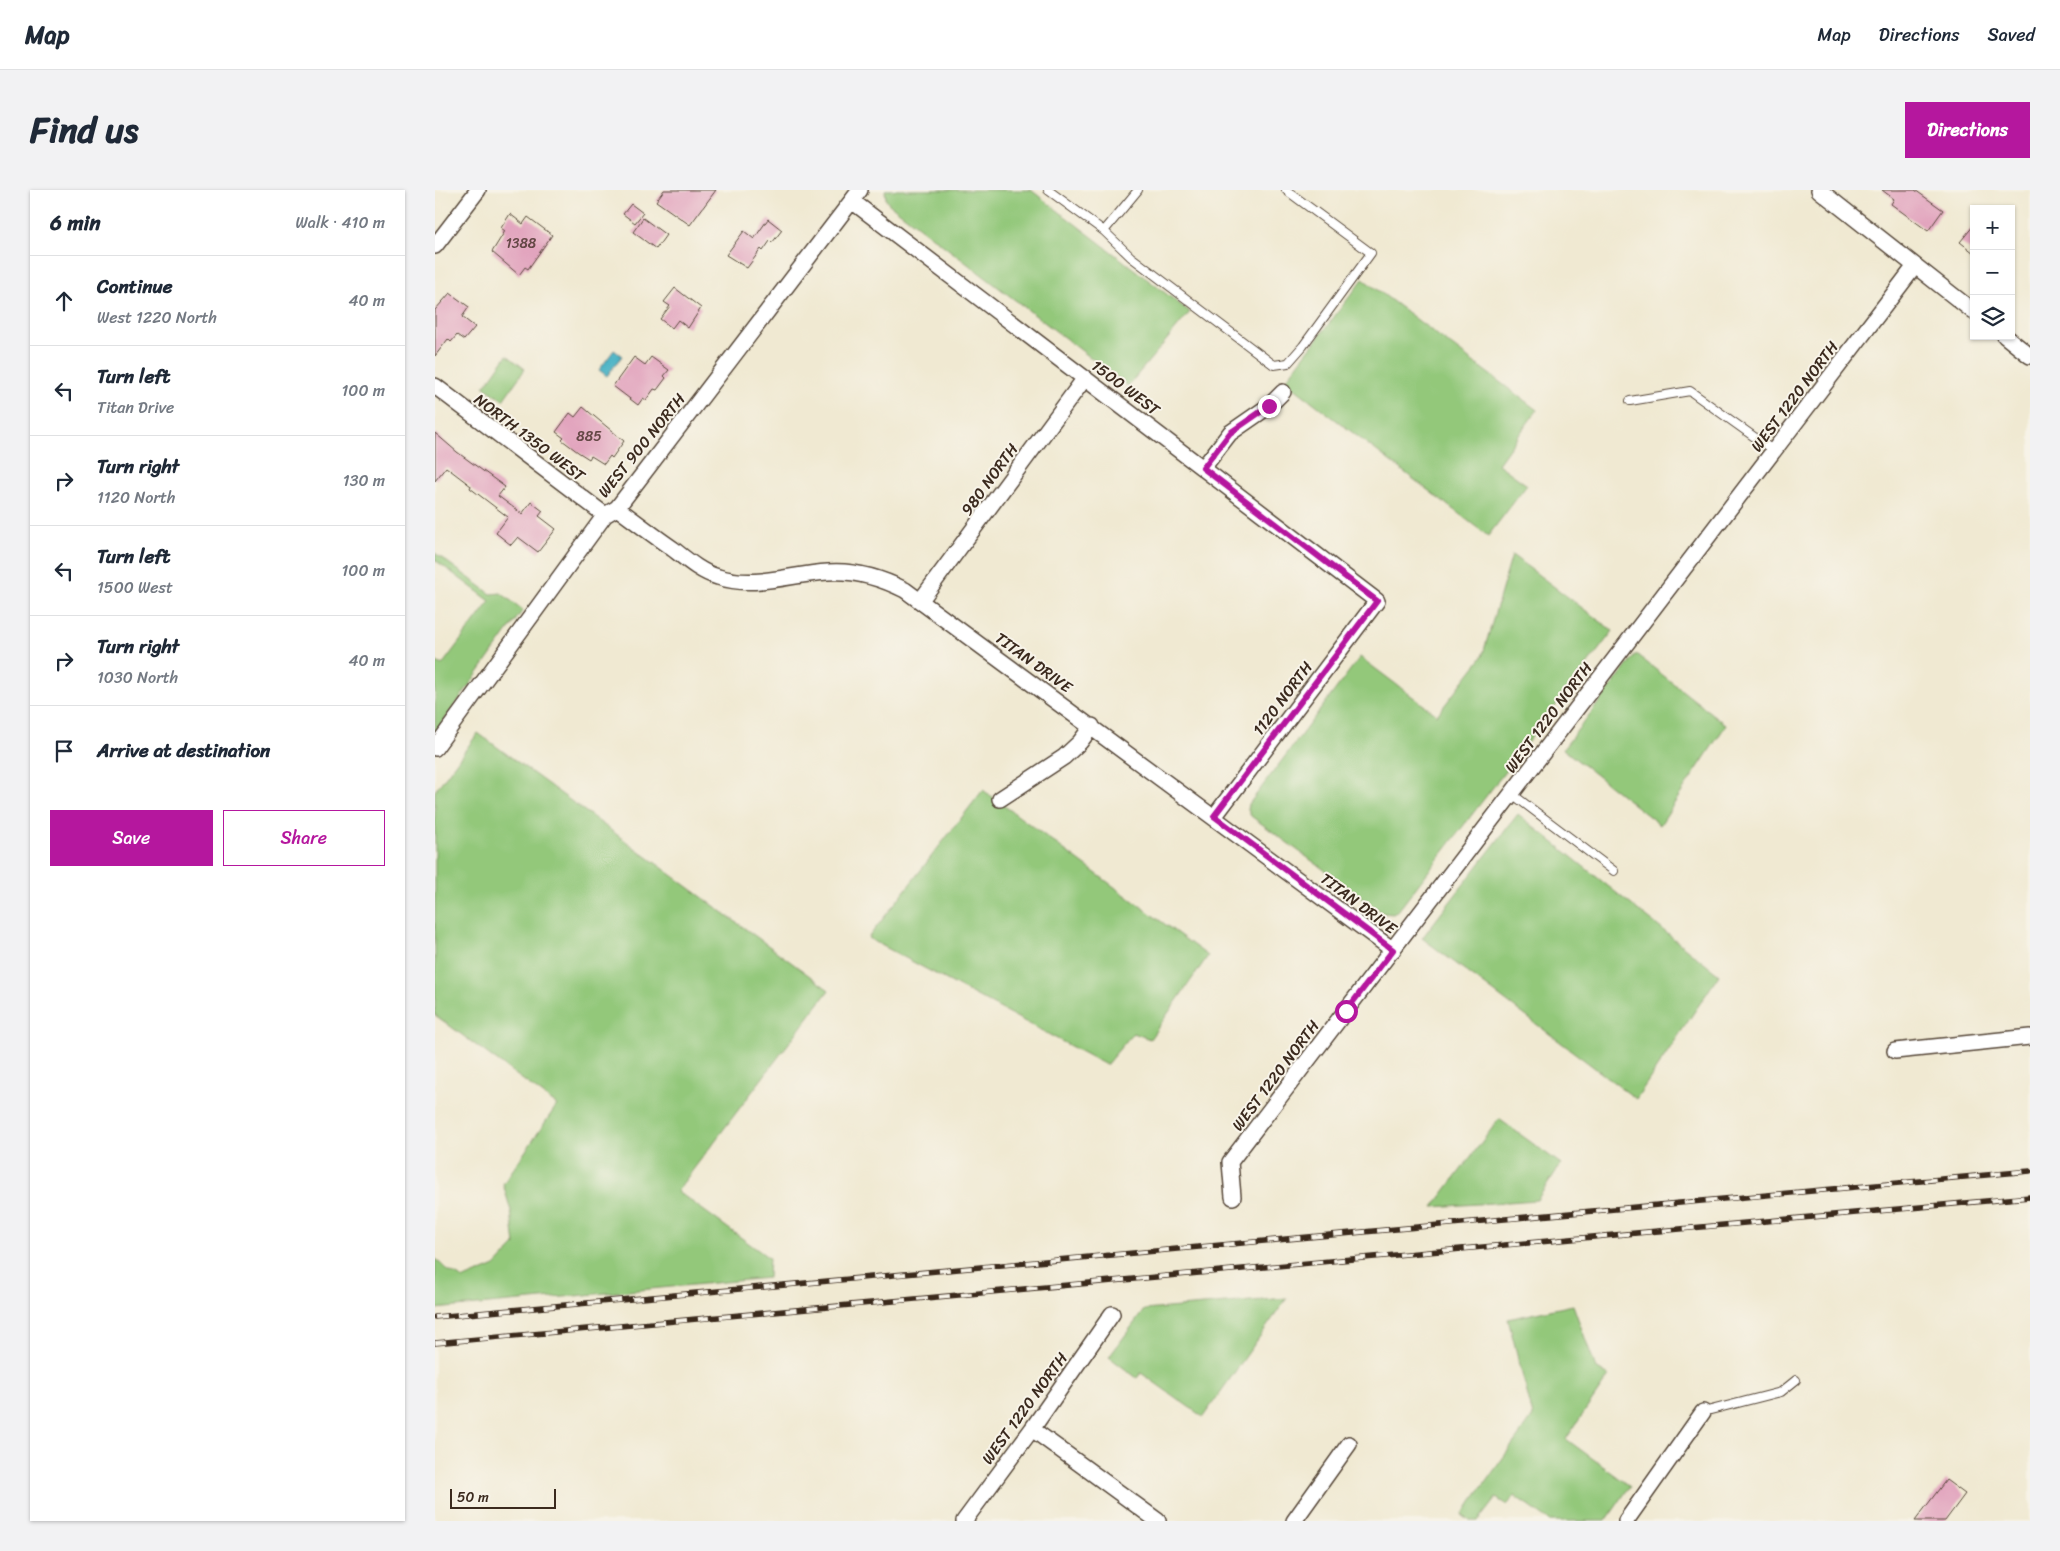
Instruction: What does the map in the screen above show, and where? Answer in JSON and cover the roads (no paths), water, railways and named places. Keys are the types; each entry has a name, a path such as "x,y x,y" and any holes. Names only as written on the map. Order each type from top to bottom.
{"street":[{"path":"435,246 478,190"},
{"path":"1819,190 1970,309"},
{"name":"1500 WEST","path":"856,195 1085,378 1377,601"},
{"name":"WEST 900 NORTH","path":"435,748 611,512 856,195"},
{"name":"WEST 1220 NORTH","path":"1233,1197 1230,1162 1915,266"},
{"path":"2010,340 2030,356"},
{"name":"980 NORTH","path":"921,600 1085,378"},
{"name":"NORTH 1350 WEST","path":"435,386 611,512"},
{"path":"1203,468 1230,433 1269,406 1283,392"},
{"name":"TITAN DRIVE","path":"611,512 701,570 719,578 744,582 768,581 828,572 849,572 888,581 921,600 1393,950"},
{"name":"1120 NORTH","path":"1214,816 1377,601"},
{"path":"1000,798 1065,757 1092,726"},
{"path":"1895,1051 2030,1037"},
{"name":"WEST 1220 NORTH","path":"964,1521 1112,1314"},
{"path":"1626,1521 1703,1412"},
{"path":"1032,1428 1158,1521"},
{"path":"1294,1521 1349,1444"}],"lane":[{"path":"1048,190 1104,232 1131,257 1274,365 1288,363 1303,346 1371,253 1286,190"},
{"path":"1104,232 1138,190"},
{"path":"1630,401 1690,391 1773,451"},
{"path":"1512,794 1613,871"},
{"path":"1703,1412 1781,1392 1796,1380"}],"water":[{"path":"614,350 622,356 607,376 599,370"}],"railway":[{"path":"435,1317 2030,1171"},
{"path":"435,1343 2030,1197"}]}
